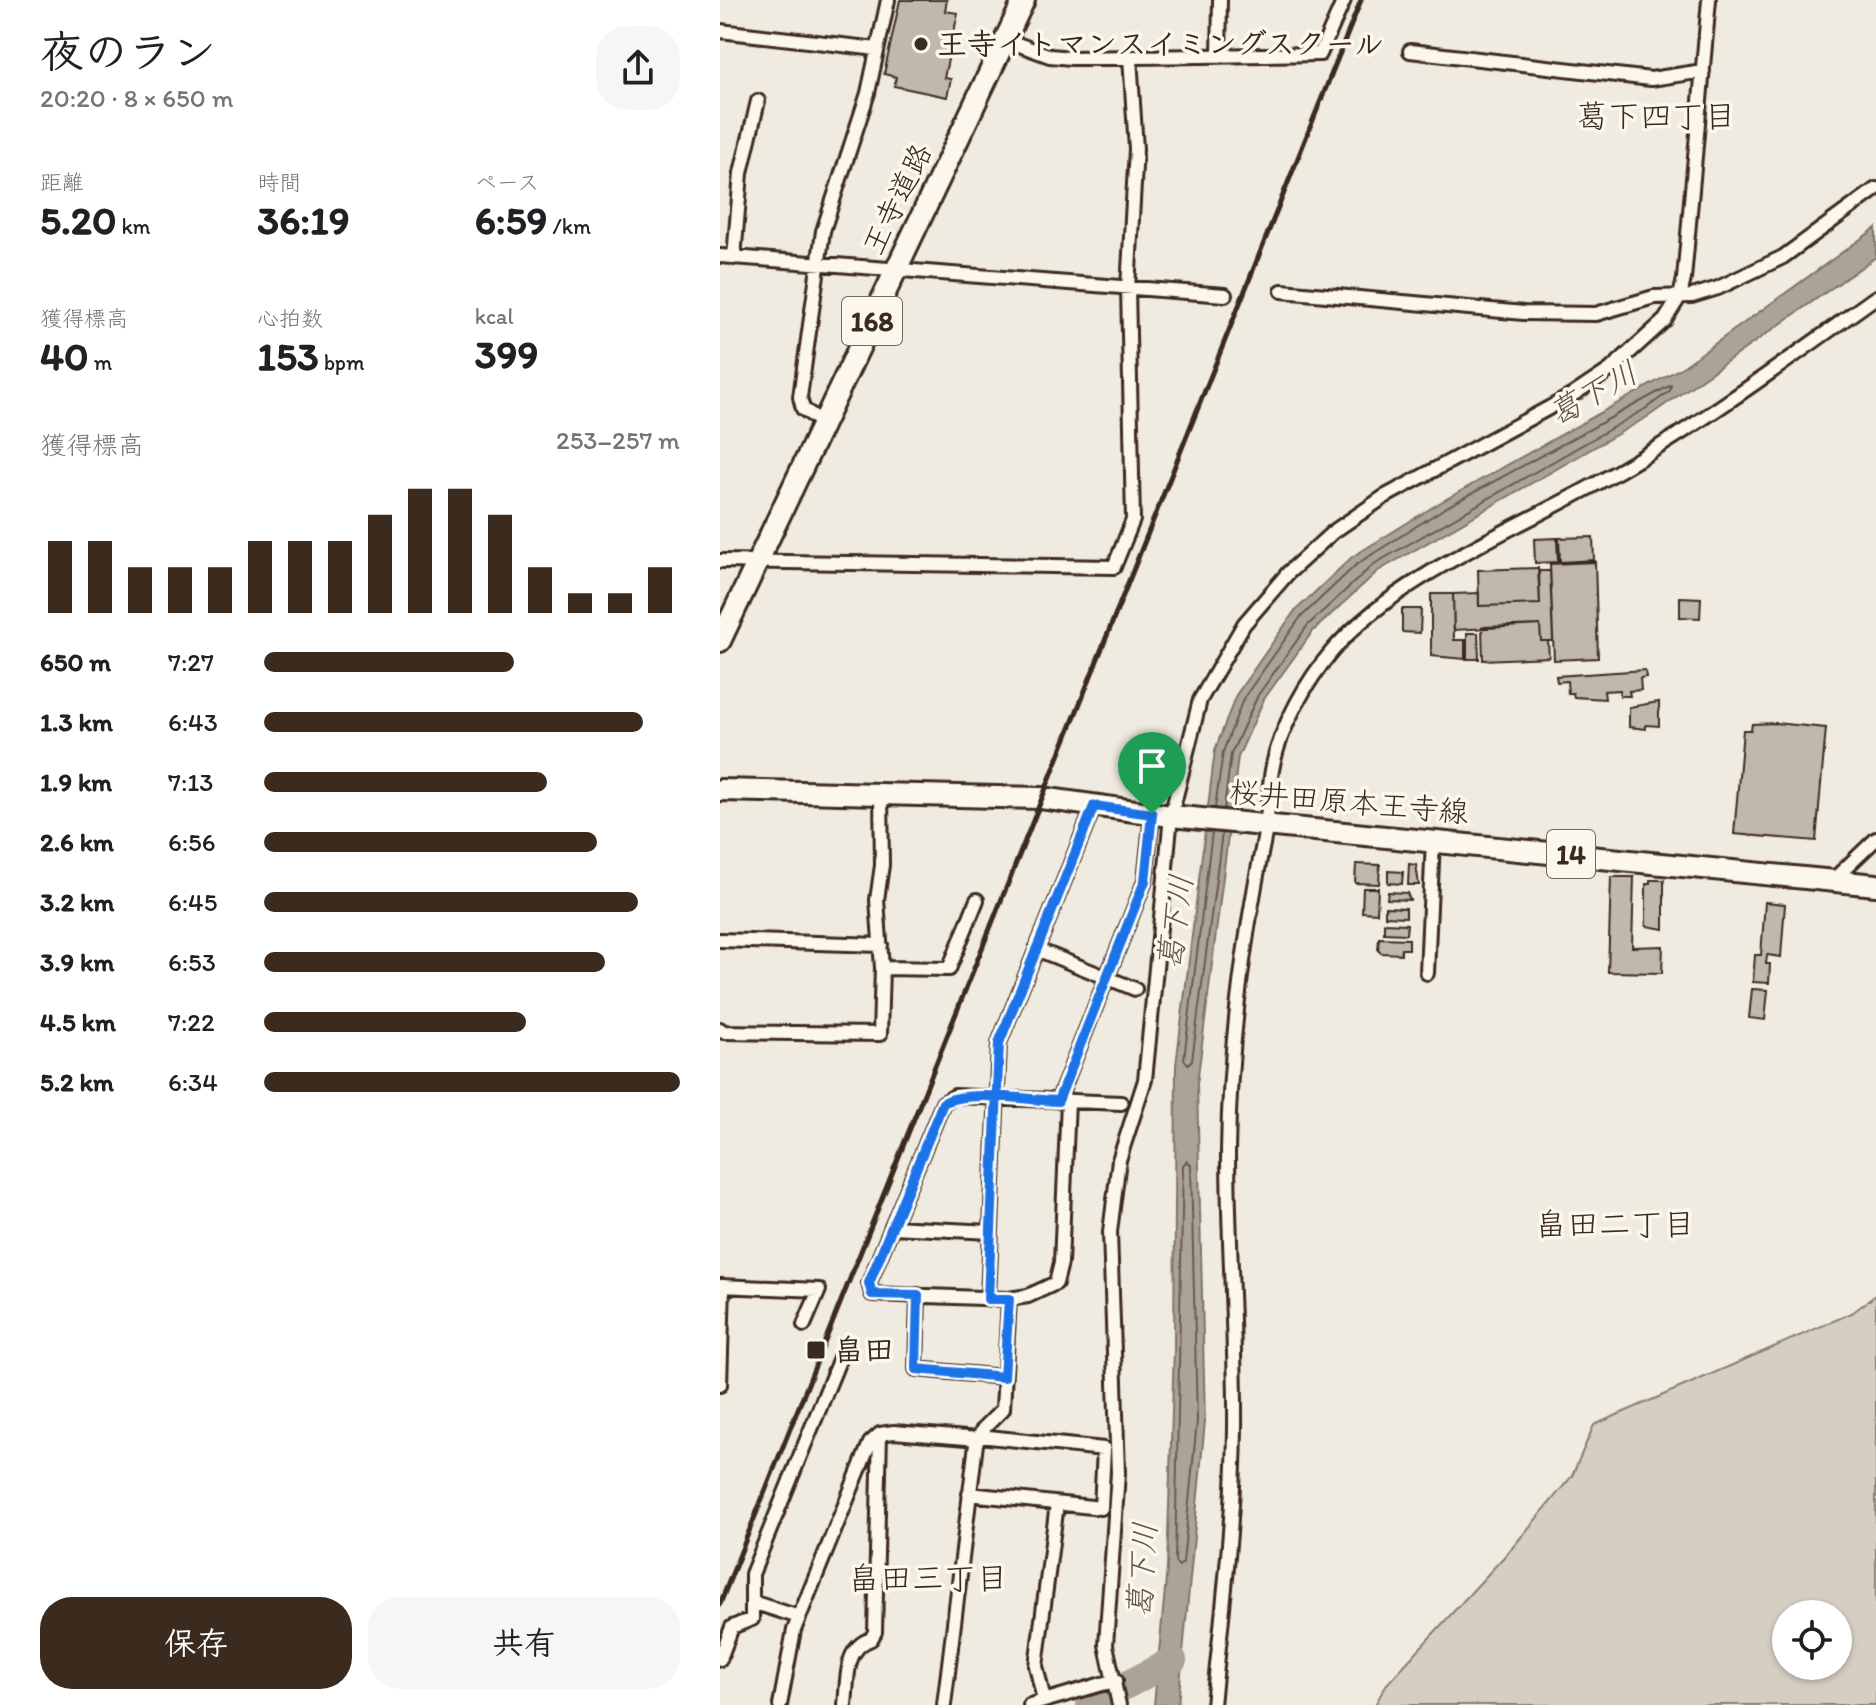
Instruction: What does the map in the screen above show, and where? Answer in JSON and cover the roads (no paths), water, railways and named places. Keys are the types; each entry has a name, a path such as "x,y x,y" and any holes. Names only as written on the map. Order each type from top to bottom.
{"main road":[{"name":"王寺道路","path":"720,641 1024,0"},
{"name":"桜井田原本王寺線","path":"720,790 1041,798 1162,815 1876,885"}],"street":[{"path":"823,423 803,409 800,397 819,264 830,201 868,93 888,0"},
{"path":"1219,56 1220,0"},
{"path":"1006,40 1050,56 1320,54 1344,0"},
{"path":"1121,1103 1063,1101 955,1096 943,1103 869,1283 872,1294 1009,1299 1048,1289 1059,1274 1063,1101 1106,977 1145,881 1162,815 1200,700 1244,624 1288,573 1333,532 1384,497 1571,396 1610,370 1665,320 1680,296 1687,260 1709,0"},
{"path":"720,31 877,49"},
{"path":"1410,51 1651,79 1703,71"},
{"path":"720,561 1114,567 1133,520 1128,288 1136,149 1130,57"},
{"path":"734,258 741,173 758,101"},
{"path":"1282,291 1571,316 1596,314 1654,297 1692,296 1718,288 1783,257 1876,189"},
{"path":"720,256 1225,295"},
{"path":"1213,1705 1232,1503 1235,1434 1229,1202 1231,1097 1245,948 1267,824 1274,759 1289,722 1333,650 1377,611 1419,582 1613,475 1693,424 1876,297"},
{"path":"720,1029 723,1032 880,1034 882,968 877,892 882,865 881,793"},
{"path":"988,1299 999,1043 1094,806"},
{"path":"1119,1705 1106,1645 1118,1473 1110,1232 1119,1160 1145,1080 1162,815"},
{"path":"1832,881 1876,839"},
{"path":"1427,973 1433,840"},
{"path":"882,968 949,969 977,900"},
{"path":"720,940 881,945"},
{"path":"1036,949 1135,989"},
{"path":"893,1227 991,1232"},
{"path":"720,1385 722,1286 819,1290 804,1325"},
{"path":"918,1295 916,1369 1004,1377"},
{"path":"944,1705 978,1437 1003,1409 1009,1299"},
{"path":"720,1659 732,1627 752,1619 752,1574 842,1353"},
{"path":"845,1705 851,1652 875,1632 880,1434"},
{"path":"780,1705 799,1617 870,1443 880,1434 978,1437 1104,1449 1101,1508 969,1494"},
{"path":"1044,1700 1036,1666 1057,1504"},
{"path":"752,1602 799,1617"},
{"path":"1030,1705 1116,1680"}],"water":[{"path":"1876,228 1876,257 1649,416 1378,571 1313,631 1264,699 1238,757 1197,1084 1205,1421 1178,1705 1154,1705 1167,1568 1174,1348 1176,1065 1215,750 1236,695 1294,612 1352,557 1441,502 1684,366"}],"waterway":[{"path":"1090,1705 1173,1660"}],"railway":[{"path":"720,1604 1361,0"}],"place":[{"name":"王寺イトマンスイミングスクール","path":"921,44"},
{"name":"畠田","path":"816,1350"}],"district":[{"name":"葛下四丁目","path":"1656,116"},
{"name":"畠田二丁目","path":"1615,1224"},
{"name":"畠田三丁目","path":"928,1578"}],"water label":[{"name":"葛下川","path":"1593,393"},
{"name":"葛下川","path":"1175,922"},
{"name":"葛下川","path":"1142,1570"}]}
